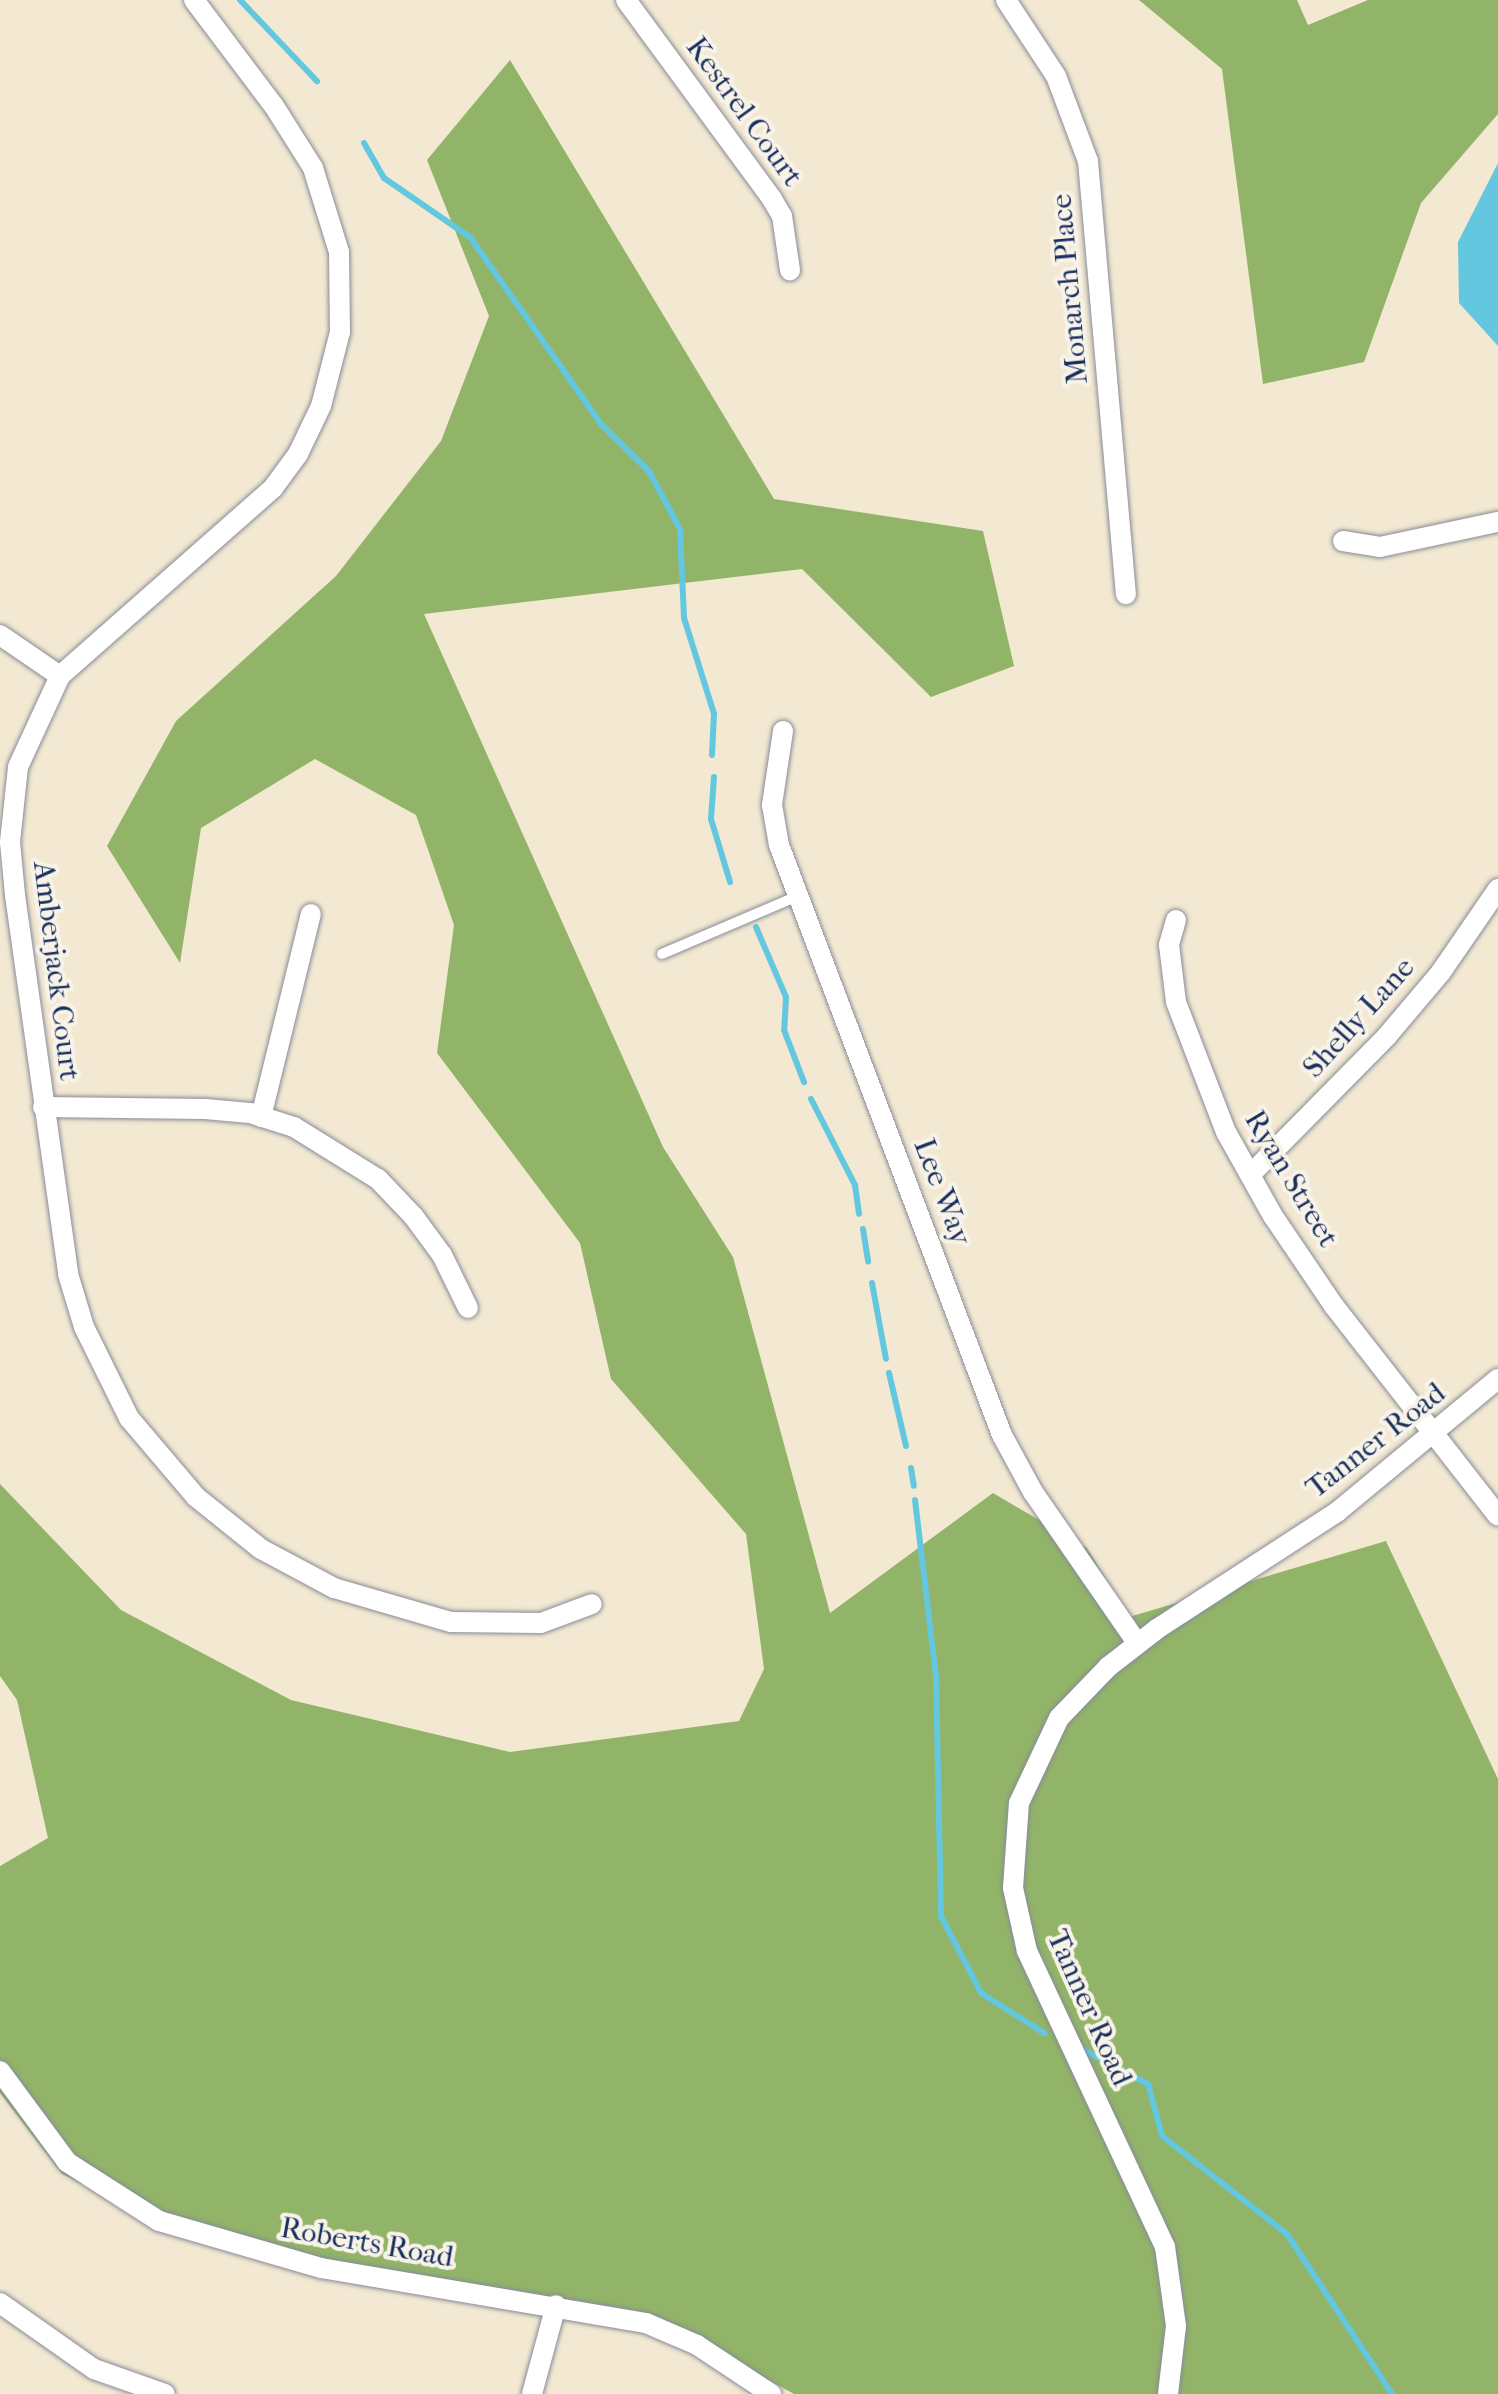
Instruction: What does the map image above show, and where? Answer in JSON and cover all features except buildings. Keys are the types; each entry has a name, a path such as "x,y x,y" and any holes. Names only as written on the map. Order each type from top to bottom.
{"street":[{"name":"Amberjack Court","path":"194,0 298,140 324,195 341,281 336,357 309,433 273,488 60,676 18,767 10,842 43,1107 68,1274 84,1327 129,1418 196,1497 297,1570 409,1613 497,1626 541,1623 592,1604"},
{"name":"Kestrel Court","path":"626,0 772,199 782,216 790,270"},
{"name":"Monarch Place","path":"1006,0 1062,87 1088,161 1126,594"},
{"path":"1343,541 1380,547 1498,522"},
{"path":"0,635 60,676"},
{"name":"Lee Way","path":"783,731 772,805 798,896 1002,1435 1033,1492 1137,1643"},
{"name":"Shelly Lane","path":"1250,1175 1387,1036 1441,972 1498,889"},
{"path":"261,1117 311,914"},
{"name":"Ryan Street","path":"1176,920 1169,945 1176,1002 1215,1110 1250,1175 1334,1306 1498,1516"},
{"path":"43,1107 205,1109 261,1117 336,1150 378,1179 442,1255 468,1308"},
{"name":"Tanner Road","path":"1168,2394 1176,2326 1165,2247 1027,1951 1013,1888 1019,1803 1047,1737 1072,1703 1137,1643 1337,1512 1435,1435 1498,1379"},
{"name":"Roberts Road","path":"0,2071 67,2162 159,2221 265,2256 321,2268 556,2305 672,2332 771,2394"},
{"path":"0,2303 94,2369 165,2394"},
{"path":"532,2394 556,2305"}],"lane":[{"path":"662,954 798,896"}],"green space":[{"path":"1139,0 1297,0 1308,25 1368,0 1498,0 1498,114 1421,203 1364,362 1263,384 1222,69"},
{"path":"510,60 774,499 983,531 1014,666 931,697 802,569 424,614 663,1147 733,1257 830,1613 993,1493 1087,1548 1129,1617 1386,1541 1498,1779 1498,2394 794,2394 701,2343 197,2239 62,2174 0,2093 0,1866 48,1838 17,1700 0,1676 0,1484 121,1610 291,1700 510,1752 739,1721 764,1669 746,1534 611,1379 580,1243 437,1053 454,925 416,815 315,759 201,828 180,963 107,846 176,721 336,576 441,441 489,316 427,160"}],"water":[{"path":"1498,163 1498,346 1459,303 1458,242"}],"waterway":[{"path":"240,0 317,81"},
{"path":"364,143 384,178 470,237 601,424 649,471 680,529 684,618 714,714 712,755"},
{"path":"714,777 711,819 730,882"},
{"path":"756,927 786,997 784,1030 804,1082"},
{"path":"811,1099 855,1185 859,1214"},
{"path":"863,1229 868,1262"},
{"path":"872,1283 886,1359"},
{"path":"889,1373 906,1446"},
{"path":"911,1468 914,1486"},
{"path":"915,1500 936,1676 941,1916 981,1993 1044,2033"},
{"path":"1082,2049 1148,2084 1162,2136 1287,2234 1392,2394"}]}
